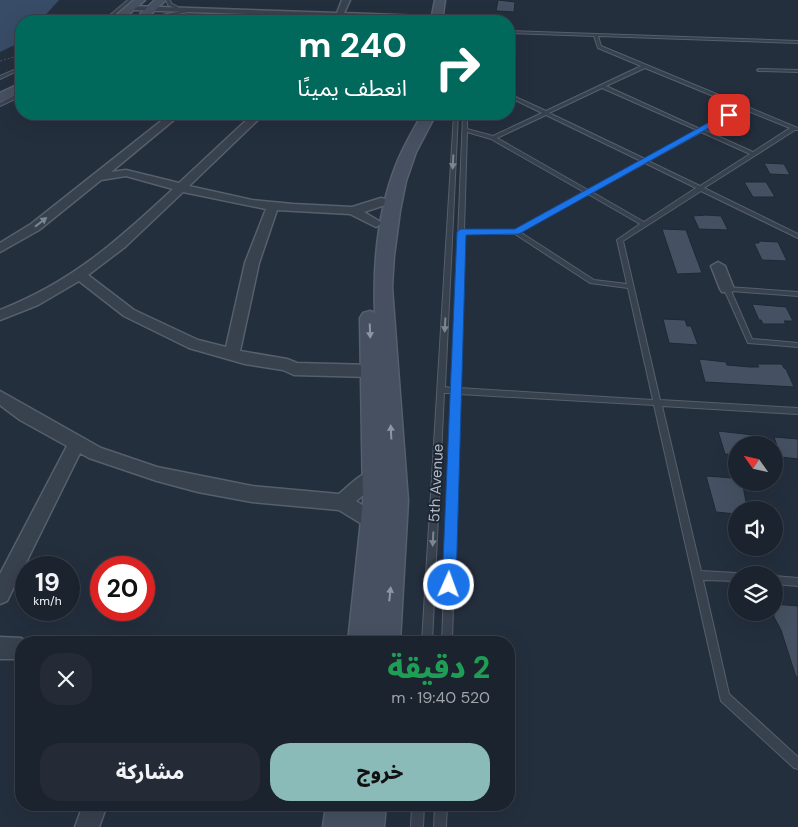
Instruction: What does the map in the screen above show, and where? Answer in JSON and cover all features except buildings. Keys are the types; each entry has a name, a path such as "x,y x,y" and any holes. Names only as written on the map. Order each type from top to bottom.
{"main road":[{"path":"120,15 130,4 140,0"},
{"path":"145,15 161,0"},
{"path":"440,0 442,15"},
{"path":"445,15 450,0"},
{"path":"0,84 15,76"},
{"path":"0,98 15,90"},
{"path":"363,636 374,524 375,476 369,287 376,222 392,166 411,120"},
{"path":"386,636 395,501 383,287 385,259 388,233 399,180 410,148 426,120"},
{"path":"340,827 342,811"},
{"path":"367,827 368,811"}],"street":[{"path":"340,15 346,0"},
{"path":"130,4 152,9 298,15"},
{"path":"275,13 280,5"},
{"path":"285,14 290,5"},
{"path":"0,237 22,224 154,120"},
{"path":"0,248 35,227 168,120"},
{"path":"0,315 39,299 80,275 121,244 253,120"},
{"path":"116,162 120,169 126,173 180,188 252,204 352,211 372,207 381,202"},
{"path":"98,177 126,173"},
{"path":"232,354 252,262 272,206"},
{"path":"352,211 376,222"},
{"path":"718,266 727,290"},
{"path":"80,275 116,304 144,321 194,344 287,365 294,369 371,370"},
{"path":"0,397 26,415 95,453 157,474 198,484 252,494 342,502 374,524"},
{"path":"0,594 73,450 78,444"},
{"path":"342,502 375,476"},
{"path":"0,648 15,649"},
{"path":"88,827 93,811"}],"lane":[{"path":"168,0 169,4 181,10"},
{"path":"114,15 130,4"},
{"path":"168,15 192,10"},
{"path":"515,31 798,41"},
{"path":"515,31 798,41"},
{"path":"596,35 599,47 796,128"},
{"path":"493,138 645,66"},
{"path":"759,70 798,71"},
{"path":"0,78 15,71"},
{"path":"602,86 753,154"},
{"path":"0,105 15,97"},
{"path":"515,98 798,236"},
{"path":"461,232 516,232 743,107"},
{"name":"5th Avenue","path":"427,636 456,120"},
{"name":"5th Avenue","path":"447,636 465,120"},
{"path":"796,128 620,240 726,697 798,764"},
{"path":"465,130 493,138 644,224"},
{"path":"516,232 592,282 630,286"},
{"path":"798,294 727,290 750,341 798,345"},
{"path":"441,390 798,411"},
{"path":"697,575 728,577"},
{"path":"783,581 798,582"},
{"path":"416,827 417,811"},
{"path":"440,827 441,811"}],"path":[{"path":"0,61 15,57"}],"water":[{"path":"0,0 59,0 45,15 15,15 15,45 0,52"}],"route":[{"path":"449,585 461,232 516,232 729,115"}]}
